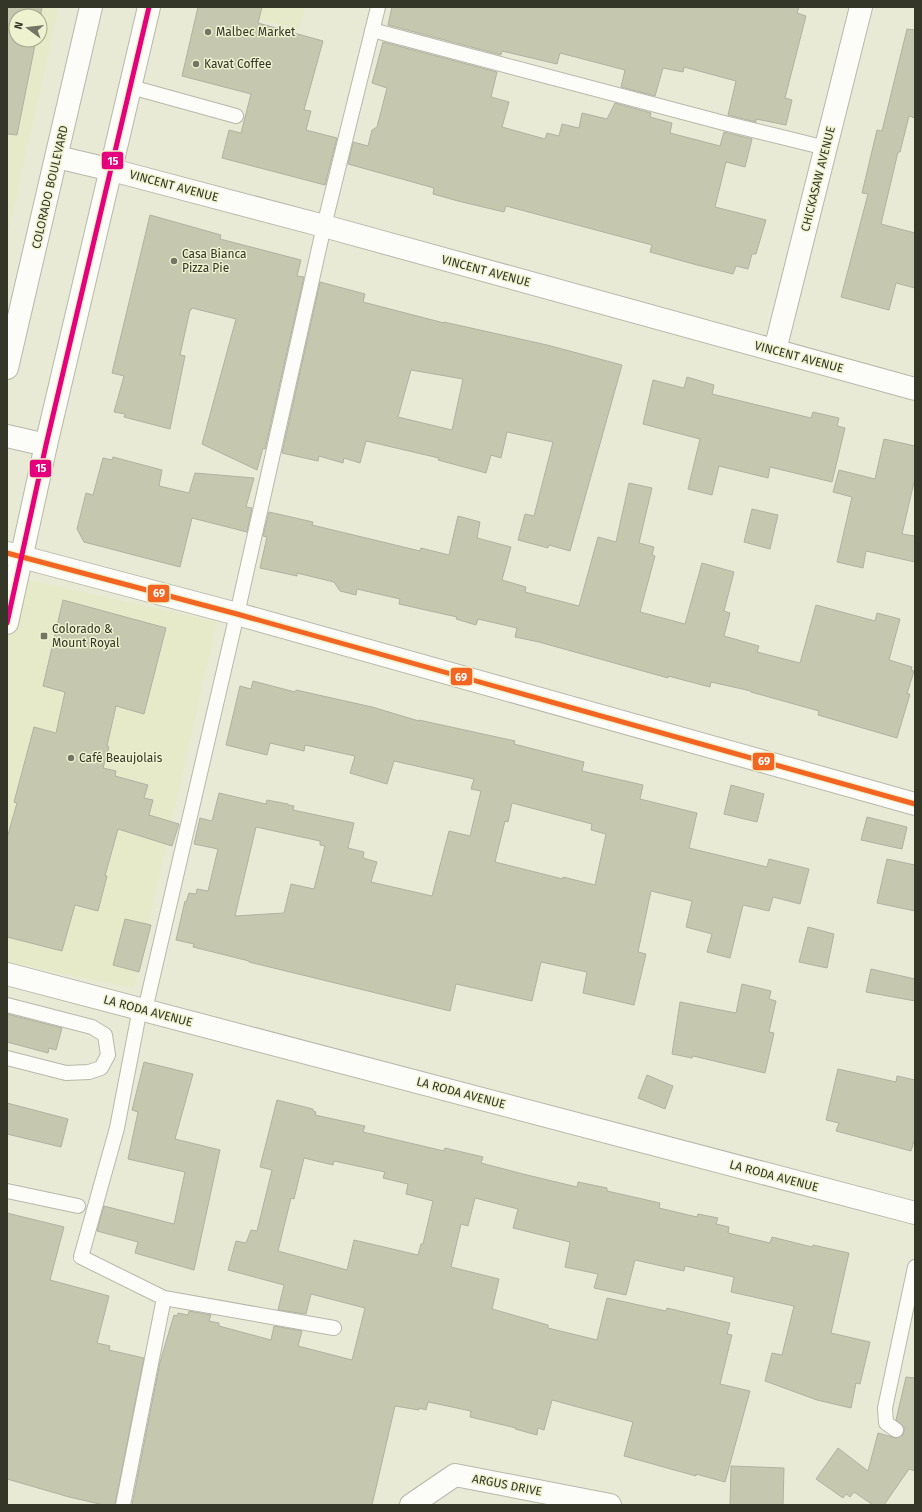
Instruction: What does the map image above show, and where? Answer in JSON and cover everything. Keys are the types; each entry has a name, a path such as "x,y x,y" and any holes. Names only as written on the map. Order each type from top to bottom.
{"street":[{"name":"COLORADO BOULEVARD","path":"7,368 91,7"},
{"path":"7,623 14,554 46,445 112,170 149,7"},
{"name":"CHICKASAW AVENUE","path":"775,350 861,7"},
{"name":"VINCENT AVENUE","path":"57,157 324,226 915,389"},
{"path":"7,436 46,445"},
{"path":"14,554 237,614 915,804"},
{"name":"LA RODA AVENUE","path":"7,974 915,1213"},
{"name":"ARGUS DRIVE","path":"411,1505 455,1475 610,1505"}],"lane":[{"path":"334,1328 164,1298 81,1257 117,1128 143,1009 237,614 324,226 378,7"},
{"path":"372,30 724,123 826,148"},
{"path":"131,87 236,116"},
{"path":"7,1005 92,1027 105,1035 108,1055 101,1068 89,1072 66,1074 7,1058"},
{"path":"7,1191 78,1206"},
{"path":"896,1430 886,1423 885,1408 915,1267"},
{"path":"123,1505 164,1298"}],"shaded area":[{"path":"7,7 59,7 7,238"},
{"path":"212,7 305,7 299,29"},
{"path":"7,575 217,622 134,988 7,962"}],"building":[{"path":"7,7 42,7 8,8 8,48 34,48 17,135 7,134"},
{"path":"198,7 262,7 258,23 323,41 304,110 311,111 306,130 337,138 325,185 222,158 229,130 241,133 251,94 182,76"},
{"path":"392,7 799,7 797,13 806,16 785,98 792,100 786,125 756,119 756,122 728,115 736,81 684,67 683,72 663,68 655,96 621,87 625,70 560,53 557,64 502,51 501,55 388,25"},
{"path":"907,29 915,30 915,118 909,116 900,152 898,152 881,224 915,233 915,288 896,283 889,310 841,297 868,194 862,193 877,130 882,131"},
{"path":"383,42 497,72 491,97 509,102 502,127 545,139 547,133 559,136 562,124 579,128 582,113 607,119 615,103 651,113 650,117 672,123 670,133 720,146 724,132 752,139 745,167 726,162 715,207 766,220 756,254 752,254 748,269 736,266 733,274 697,265 650,252 652,245 506,206 504,212 458,201 433,194 434,188 348,164 353,142 368,146 372,130 377,127 387,88 372,83"},
{"path":"150,215 221,235 220,239 301,260 297,276 304,277 265,449 263,448 257,470 202,444 236,319 192,308 190,310 180,355 185,356 170,429 124,417 125,414 114,412 124,376 112,373"},
{"path":"320,282 365,294 363,302 444,323 547,345 622,365 570,551 549,545 548,548 518,540 525,514 534,516 553,442 507,432 501,458 491,455 486,473 438,460 439,458 366,441 360,463 344,458 343,463 319,456 318,461 282,453","holes":["411,370 463,379 452,430 398,417"]},
{"path":"687,377 714,385 712,394 811,418 813,412 839,418 837,426 845,428 832,482 770,467 768,478 719,466 712,495 688,489 700,439 643,424 653,380 684,388"},
{"path":"884,439 915,446 915,478 902,534 915,536 915,562 866,551 863,568 837,562 852,497 833,492 839,470 875,479"},
{"path":"113,457 162,470 159,486 189,493 195,473 254,478 246,507 252,508 247,532 192,518 180,567 84,542 77,529 86,493 93,495 103,458 112,460"},
{"path":"629,483 652,488 639,543 654,547 652,555 655,556 640,612 685,624 702,563 734,572 724,611 730,613 724,636 759,646 757,652 800,663 816,605 875,621 877,613 900,619 889,660 912,667 911,670 914,671 907,694 910,694 897,738 818,715 819,711 751,691 711,682 710,687 668,676 668,678 539,642 515,637 517,628 478,619 476,625 456,619 457,617 399,604 400,599 357,589 356,595 340,591 334,582 297,573 297,576 260,568 267,537 263,536 269,512 313,522 312,525 420,551 421,548 449,555 458,516 480,522 477,538 511,547 502,580 526,587 525,592 579,606 598,537 616,542"},
{"path":"752,509 778,515 770,549 744,542"},
{"path":"63,600 166,628 144,714 116,706 107,746 109,747 103,768 116,771 115,776 148,785 144,798 153,800 149,815 179,824 172,846 118,829 105,876 107,876 98,911 75,905 62,951 7,937 7,838 17,803 14,802 34,727 56,733 65,692 43,686"},
{"path":"253,681 295,692 296,690 372,707 419,721 515,741 514,744 584,762 582,771 643,785 640,799 697,813 689,848 767,867 769,859 809,869 800,904 773,897 769,911 743,905 730,958 707,952 712,934 686,927 692,901 651,891 638,952 646,954 634,1005 583,993 587,972 541,962 532,1001 456,984 450,1011 193,947 194,944 176,940 185,901 186,902 189,893 196,894 197,889 208,891 218,849 194,844 200,818 212,821 219,793 266,804 267,800 288,804 294,806 293,810 354,823 348,848 364,852 363,858 377,862 371,882 432,896 449,831 470,836 481,791 471,789 474,779 394,761 387,784 350,773 355,756 305,745 304,751 270,743 267,755 226,745 240,686 251,689","holes":["512,803 592,824 591,830 606,834 595,885 563,877 563,879 495,862 505,821 508,822","256,827 320,841 320,845 325,846 314,889 291,884 284,913 235,916"]},
{"path":"731,785 764,794 757,822 724,814"},
{"path":"867,817 907,827 902,849 861,840"},
{"path":"887,859 915,865 915,911 877,903"},
{"path":"125,919 151,925 139,972 113,965"},
{"path":"808,927 834,934 827,968 799,962"},
{"path":"871,969 915,979 915,1001 866,992"},
{"path":"742,984 771,991 769,999 776,1001 769,1032 774,1033 765,1073 693,1056 692,1058 672,1054 680,1002 736,1013"},
{"path":"7,1014 62,1028 56,1050 49,1048 48,1053 7,1042"},
{"path":"144,1062 193,1074 175,1139 220,1150 194,1270 135,1253 138,1242 97,1231 104,1206 174,1224 185,1172 128,1159 138,1112 132,1110"},
{"path":"838,1069 896,1082 897,1076 915,1080 915,1138 911,1151 836,1131 839,1123 826,1120"},
{"path":"647,1075 673,1086 665,1109 638,1098"},
{"path":"277,1100 313,1109 313,1111 316,1112 315,1115 365,1126 363,1132 444,1151 445,1148 483,1157 481,1163 577,1187 578,1182 607,1188 607,1191 660,1203 659,1208 697,1217 698,1214 718,1218 716,1224 729,1227 728,1233 770,1243 772,1237 812,1247 813,1245 849,1253 831,1333 870,1342 860,1384 856,1383 851,1408 817,1400 765,1381 772,1353 782,1355 794,1306 731,1292 734,1277 685,1266 684,1271 635,1260 626,1295 594,1288 598,1274 565,1267 570,1242 513,1228 518,1209 475,1198 468,1226 461,1224 451,1267 499,1279 492,1309 548,1325 548,1328 597,1340 607,1298 666,1311 667,1308 730,1323 727,1334 732,1335 720,1384 750,1391 725,1482 696,1474 696,1476 624,1456 633,1422 552,1400 544,1430 538,1428 537,1435 515,1429 516,1428 470,1417 471,1411 428,1402 426,1410 395,1406 372,1505 132,1505 160,1362 174,1315 177,1316 178,1313 188,1315 189,1311 211,1315 209,1321 219,1323 219,1326 271,1340 274,1326 302,1331 298,1346 352,1360 365,1308 311,1294 306,1314 278,1310 284,1285 228,1270 236,1241 246,1243 251,1230 257,1231 272,1170 260,1167","holes":["304,1158 333,1165 334,1161 385,1172 383,1178 408,1184 406,1194 433,1201 423,1244 421,1244 418,1255 354,1240 347,1270 278,1251 291,1198 294,1199"]},
{"path":"7,1103 68,1119 61,1147 7,1134"},
{"path":"7,1213 64,1227 50,1280 109,1296 97,1343 110,1346 109,1350 144,1358 115,1505 104,1505 69,1497 7,1479"},
{"path":"906,1377 915,1378 915,1471 909,1469 884,1505 873,1505 854,1492 850,1497 846,1494 843,1498 816,1479 838,1448 868,1471 878,1433 896,1438 903,1435 904,1427 896,1420"},
{"path":"731,1466 784,1468 783,1505 730,1505"}],"transit line":[{"name":"15","path":"7,623 46,445 149,7"},
{"name":"69","path":"7,553 237,614 915,804"}],"place":[{"name":"Malbec Market","path":"208,32"},
{"name":"Kavat Coffee","path":"196,64"},
{"name":"Casa Bianca Pizza Pie","path":"174,261"},
{"name":"Colorado & Mount Royal","path":"44,636"},
{"name":"Café Beaujolais","path":"71,758"}]}
